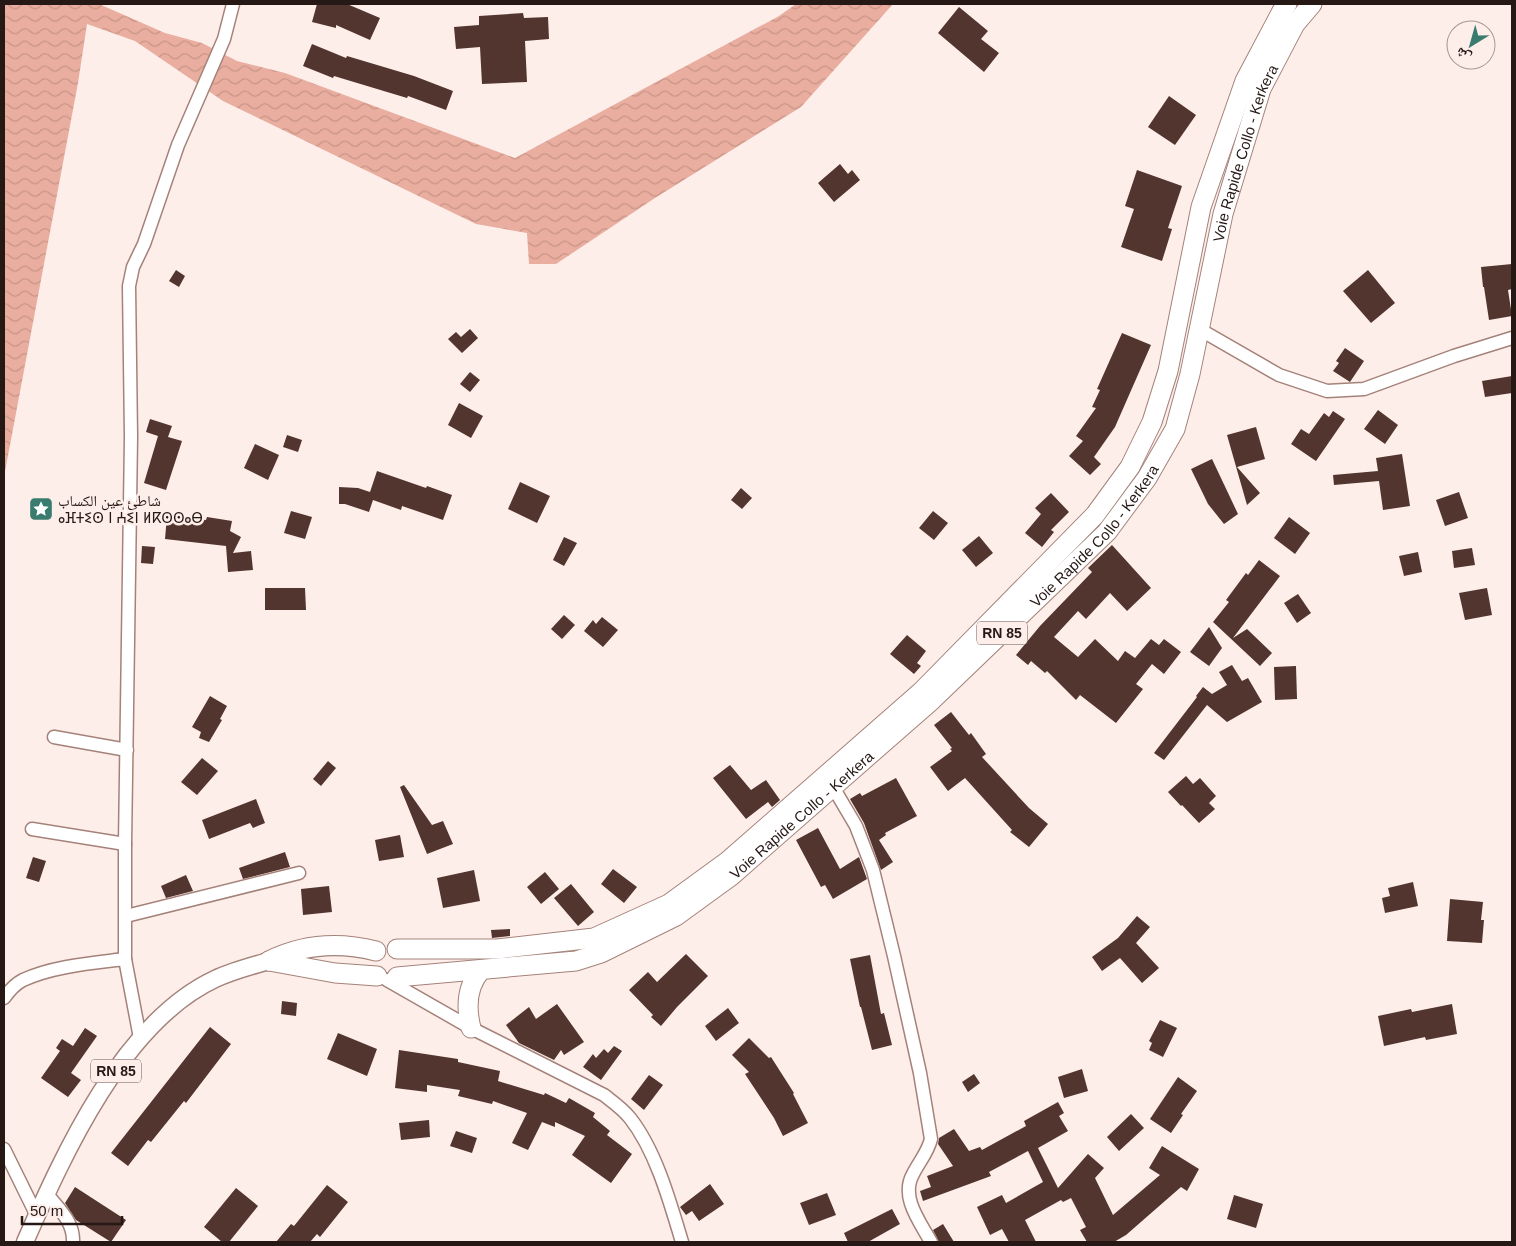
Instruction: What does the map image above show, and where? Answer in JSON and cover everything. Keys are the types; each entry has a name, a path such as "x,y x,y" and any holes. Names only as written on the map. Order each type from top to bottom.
{"highway":[{"name":"Voie Rapide Collo - Kerkera","path":"397,949 496,949 594,938 669,904 728,861 921,692 1095,515 1130,467 1152,422 1168,371 1202,207 1245,82 1282,11 1288,4"},
{"name":"Voie Rapide Collo - Kerkera","path":"269,961 335,973 387,978 576,961 601,953 676,916 731,876 932,700 1107,532 1148,478 1175,429 1190,374 1223,214 1261,89 1295,24 1312,4"},
{"name":"RN 85","path":"269,961 282,954 300,949 334,945 354,946 376,951"},
{"path":"386,947 397,949 404,957 404,968 387,978 371,966 373,955 376,951 386,947"},
{"path":"470,1028 467,1008 468,998 476,976 481,970"}],"main road":[{"name":"RN 85","path":"25,1242 47,1194 98,1097 140,1038 173,1007 201,987 215,979 269,961"}],"street":[{"path":"140,1038 125,959 124,844 127,750 130,437 129,286 132,267 144,244 178,145 224,40 233,4"},
{"path":"1199,329 1279,375 1327,391 1364,389 1454,356 1512,338"},
{"path":"54,737 127,750"},
{"path":"833,787 856,826 873,870 920,1073 931,1139 912,1175 909,1194 914,1211 931,1242"},
{"path":"32,829 124,844"},
{"path":"126,916 300,873"},
{"path":"4,998 22,980 50,971 125,959"},
{"path":"387,978 470,1028 604,1094 629,1116 640,1131 666,1189 682,1242"},
{"path":"4,1149 37,1216"},
{"path":"47,1194 71,1224 73,1242"}],"water":[{"path":"4,4 99,4 165,33 202,43 237,61 285,73 515,158 779,16 796,4 893,4 801,107 655,198 556,264 529,264 527,233 476,224 223,101 135,41 87,24 78,83 4,477"}],"building":[{"path":"317,4 347,4 380,18 370,40 336,25 336,28 312,22"},
{"path":"959,7 988,31 981,39 999,53 984,72 938,33"},
{"path":"523,13 524,18 548,17 549,39 525,41 527,82 482,84 480,47 456,49 454,27 479,25 479,16"},
{"path":"312,44 346,58 347,56 414,76 453,91 446,110 408,96 407,98 334,76 333,78 303,66"},
{"path":"1169,96 1196,115 1175,145 1148,127"},
{"path":"840,164 848,174 852,170 860,180 834,202 818,183"},
{"path":"1137,170 1182,186 1168,228 1172,229 1162,261 1121,247 1134,209 1125,206"},
{"path":"1512,264 1512,289 1508,290 1512,316 1489,320 1481,267"},
{"path":"176,270 185,276 179,287 169,281"},
{"path":"1368,270 1395,303 1371,323 1343,291"},
{"path":"470,329 478,338 462,353 448,339 456,332 461,337"},
{"path":"1122,333 1151,345 1115,427 1094,457 1101,464 1090,475 1069,456 1083,441 1076,436 1096,408 1092,407 1100,390 1097,389"},
{"path":"1345,348 1364,361 1350,382 1333,371 1339,363 1336,361"},
{"path":"470,372 480,380 470,392 460,384"},
{"path":"1512,376 1512,393 1485,397 1482,381"},
{"path":"459,403 483,416 471,438 448,425"},
{"path":"1378,410 1398,425 1385,444 1364,429"},
{"path":"1333,411 1345,419 1316,461 1291,444 1301,429 1309,434 1324,413 1329,417"},
{"path":"150,419 172,426 168,437 182,441 166,490 144,483 158,436 146,432"},
{"path":"1256,427 1265,459 1237,467 1260,493 1247,505 1227,435"},
{"path":"287,435 302,440 298,452 283,447"},
{"path":"255,444 279,455 268,480 244,468"},
{"path":"1402,454 1410,506 1383,510 1379,481 1334,485 1333,475 1378,471 1376,458"},
{"path":"1212,459 1238,514 1224,524 1208,504 1191,469"},
{"path":"377,471 452,495 443,520 402,506 401,510 373,500 369,512 345,504 339,504 339,487 358,488 370,492"},
{"path":"520,482 550,496 537,523 508,509"},
{"path":"741,488 752,498 742,509 731,500"},
{"path":"1459,492 1468,518 1445,526 1436,500"},
{"path":"1051,493 1069,512 1051,530 1054,532 1042,547 1025,533 1041,514 1035,508"},
{"path":"291,511 312,517 305,539 284,533"},
{"path":"933,511 948,523 934,540 919,528"},
{"path":"167,516 206,520 207,517 232,521 230,531 241,537 233,553 251,551 253,570 228,572 226,546 165,539"},
{"path":"1289,517 1310,533 1295,554 1274,538"},
{"path":"979,536 993,553 976,567 962,550"},
{"path":"564,537 577,543 564,566 553,560"},
{"path":"1112,545 1151,588 1127,611 1110,593 1086,619 1078,611 1054,637 1078,657 1095,639 1118,661 1125,651 1135,658 1151,639 1159,645 1164,639 1181,652 1164,674 1152,664 1136,684 1143,689 1116,723 1080,695 1076,700 1047,671 1045,673 1031,661 1028,665 1016,655 1040,626 1092,572 1088,568"},
{"path":"142,546 155,547 153,564 141,563"},
{"path":"1472,548 1475,565 1454,568 1452,551"},
{"path":"1418,552 1422,572 1404,576 1399,556"},
{"path":"1259,560 1280,576 1233,638 1247,629 1272,653 1260,666 1213,622 1229,602 1226,600 1246,573 1248,575"},
{"path":"265,588 305,588 306,610 265,610"},
{"path":"1487,588 1492,615 1465,620 1459,593"},
{"path":"1298,594 1311,613 1297,623 1284,603"},
{"path":"564,615 575,625 562,639 551,629"},
{"path":"602,617 618,630 603,647 584,631 593,620 596,624"},
{"path":"1209,627 1222,648 1209,666 1190,652"},
{"path":"907,635 926,651 917,663 921,666 914,674 890,654"},
{"path":"1232,665 1242,681 1248,678 1262,702 1227,722 1207,705 1164,760 1154,753 1203,687 1212,694 1227,685 1219,672"},
{"path":"1296,666 1297,699 1275,700 1274,667"},
{"path":"210,696 227,706 220,719 222,720 209,742 199,738 201,732 192,727"},
{"path":"951,712 969,735 971,733 986,754 982,757 1029,808 1048,824 1029,847 1010,832 1012,830 965,778 948,791 930,767 952,751 950,749 952,748 934,725"},
{"path":"202,758 218,771 197,795 181,782"},
{"path":"328,761 336,768 321,786 313,779"},
{"path":"730,765 751,790 766,780 780,800 772,807 768,802 746,819 713,778"},
{"path":"1186,776 1193,784 1200,778 1216,796 1209,803 1215,809 1199,823 1168,792"},
{"path":"896,778 917,816 885,833 886,835 879,840 893,862 881,870 864,823 850,799 860,793 862,796"},
{"path":"404,785 432,825 443,821 453,844 427,854 400,787"},
{"path":"256,799 265,823 253,828 250,823 209,839 202,820"},
{"path":"818,828 840,869 859,857 867,879 833,899 825,885 821,887 796,840"},
{"path":"400,835 404,857 379,861 375,840"},
{"path":"285,852 290,867 243,879 239,868"},
{"path":"33,857 46,861 39,882 26,878"},
{"path":"613,869 637,887 624,903 601,884"},
{"path":"474,870 480,901 443,908 437,878"},
{"path":"545,872 559,889 541,904 527,887"},
{"path":"186,875 193,891 166,898 161,886"},
{"path":"1413,882 1418,906 1385,913 1382,898 1390,896 1388,888"},
{"path":"571,884 594,912 578,926 554,898"},
{"path":"329,886 332,912 303,915 301,889"},
{"path":"1450,899 1483,902 1481,920 1484,920 1482,943 1447,941"},
{"path":"1137,916 1150,927 1136,943 1159,968 1142,983 1120,958 1102,971 1092,957 1118,938"},
{"path":"510,929 510,936 492,938 491,930"},
{"path":"686,954 708,976 661,1026 629,990 648,972 657,982"},
{"path":"870,955 881,1014 884,1013 892,1045 872,1050 860,1007 850,959"},
{"path":"282,1001 297,1003 296,1016 281,1014"},
{"path":"557,1004 584,1042 564,1055 561,1050 554,1060 519,1043 506,1025 529,1007 536,1019"},
{"path":"1452,1004 1457,1034 1426,1040 1425,1037 1384,1046 1378,1016 1411,1009 1412,1012"},
{"path":"728,1008 739,1023 716,1041 705,1026"},
{"path":"1160,1020 1177,1028 1163,1057 1149,1050 1152,1043 1149,1041"},
{"path":"210,1027 231,1044 186,1103 184,1101 151,1142 148,1140 128,1166 111,1153"},
{"path":"85,1028 97,1036 71,1073 81,1080 68,1097 41,1078 60,1051 56,1048 62,1039 73,1046"},
{"path":"338,1033 377,1049 367,1076 327,1059"},
{"path":"749,1038 769,1058 771,1057 794,1093 808,1123 783,1136 774,1118 745,1074 749,1072 732,1055"},
{"path":"614,1046 622,1051 601,1080 583,1067 593,1054 596,1058 604,1049 608,1053"},
{"path":"399,1050 458,1059 458,1062 500,1071 498,1081 544,1095 545,1093 566,1103 569,1098 595,1113 593,1117 610,1131 607,1135 632,1154 611,1183 572,1155 585,1136 555,1122 555,1127 542,1122 528,1150 512,1143 527,1113 493,1101 492,1104 458,1096 460,1090 427,1085 427,1092 395,1088"},
{"path":"1082,1069 1088,1091 1064,1098 1058,1077"},
{"path":"974,1074 980,1083 968,1092 962,1082"},
{"path":"649,1075 663,1085 644,1110 631,1099"},
{"path":"1178,1077 1197,1091 1171,1133 1150,1119"},
{"path":"1058,1102 1064,1113 1059,1116 1068,1131 1038,1148 1058,1188 1088,1154 1104,1168 1095,1178 1113,1215 1160,1175 1149,1168 1162,1146 1199,1169 1187,1191 1181,1187 1126,1235 1114,1242 1087,1242 1080,1230 1086,1227 1071,1198 1063,1202 1061,1200 1025,1220 1036,1242 1009,1242 1002,1229 990,1235 977,1207 1002,1195 1006,1203 1043,1182 1028,1151 989,1172 991,1176 923,1201 920,1191 931,1187 927,1176 953,1166 938,1144 939,1138 954,1129 969,1151 980,1147 982,1150 1026,1126 1024,1121"},
{"path":"1131,1114 1144,1128 1119,1151 1107,1137"},
{"path":"429,1120 430,1137 401,1140 399,1123"},
{"path":"456,1131 477,1138 472,1153 450,1146"},
{"path":"710,1184 724,1204 699,1221 692,1211 686,1215 680,1207"},
{"path":"327,1185 348,1202 320,1237 317,1234 310,1242 276,1242 291,1224 294,1226"},
{"path":"75,1187 126,1220 111,1242 76,1220 65,1203"},
{"path":"236,1188 258,1206 229,1242 222,1242 204,1227"},
{"path":"827,1193 836,1215 809,1225 800,1203"},
{"path":"1234,1195 1263,1204 1256,1228 1227,1219"},
{"path":"892,1209 900,1224 868,1242 848,1242 844,1233"},
{"path":"943,1224 954,1242 939,1242 933,1230"}],"place":[{"name":"شاطئ عين الكساب ⴰⴼⵜⵉⵙ ⵏ ⵄⵉⵏ ⵍⴽⵙⵙⴰⴱ","path":"41,509"}]}
